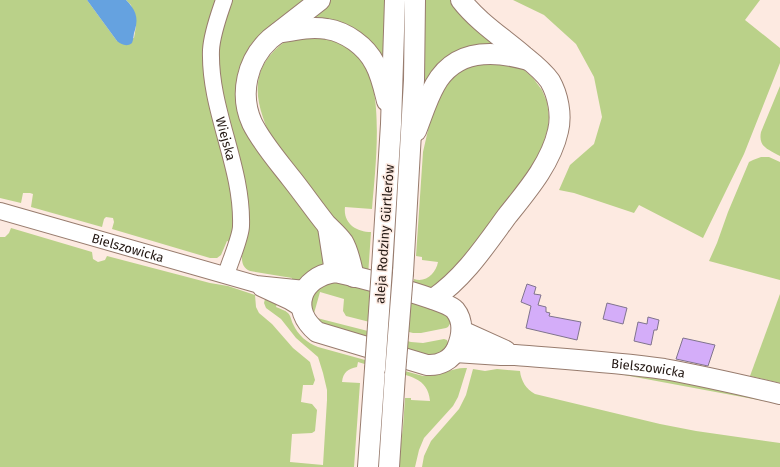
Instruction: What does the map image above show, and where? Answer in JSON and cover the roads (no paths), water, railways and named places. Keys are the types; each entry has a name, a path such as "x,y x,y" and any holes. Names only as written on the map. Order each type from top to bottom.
{"main road":[{"path":"320,0 263,45 251,64 247,77 247,107 252,121 262,140 327,225 344,275"},
{"name":"aleja Rodziny Gürtlerów","path":"368,467 391,124 395,0"},
{"name":"aleja Rodziny Gürtlerów","path":"388,467 403,274 414,80 415,0"},
{"path":"433,299 469,267 533,182 546,162 553,147 557,136 560,113 556,94 550,82 540,70 530,60 481,22 461,0"},
{"path":"278,32 326,28 344,34 359,45 375,64 387,100 391,124"},
{"path":"410,146 435,85 442,74 454,62 472,55 489,54 515,56 530,60"},
{"path":"452,308 469,267"},
{"path":"327,274 344,275 433,299 452,308 458,315 462,331 455,352 449,359 438,364 421,364 321,335 308,324 303,316 301,301 306,289 317,278 327,274"},
{"path":"462,331 515,355"},
{"path":"455,352 501,356 515,355"},
{"name":"Bielszowicka","path":"515,355 664,370 736,383 780,394"}],"street":[{"name":"Wiejska","path":"224,0 211,50 213,78 217,107 235,174 242,228 226,276"},
{"name":"Bielszowicka","path":"0,211 256,284"},
{"path":"256,284 306,289"},
{"path":"256,284 262,289 289,301 302,309"}],"water":[{"path":"87,0 126,0 134,10 137,21 132,43 124,45 117,41"}]}
